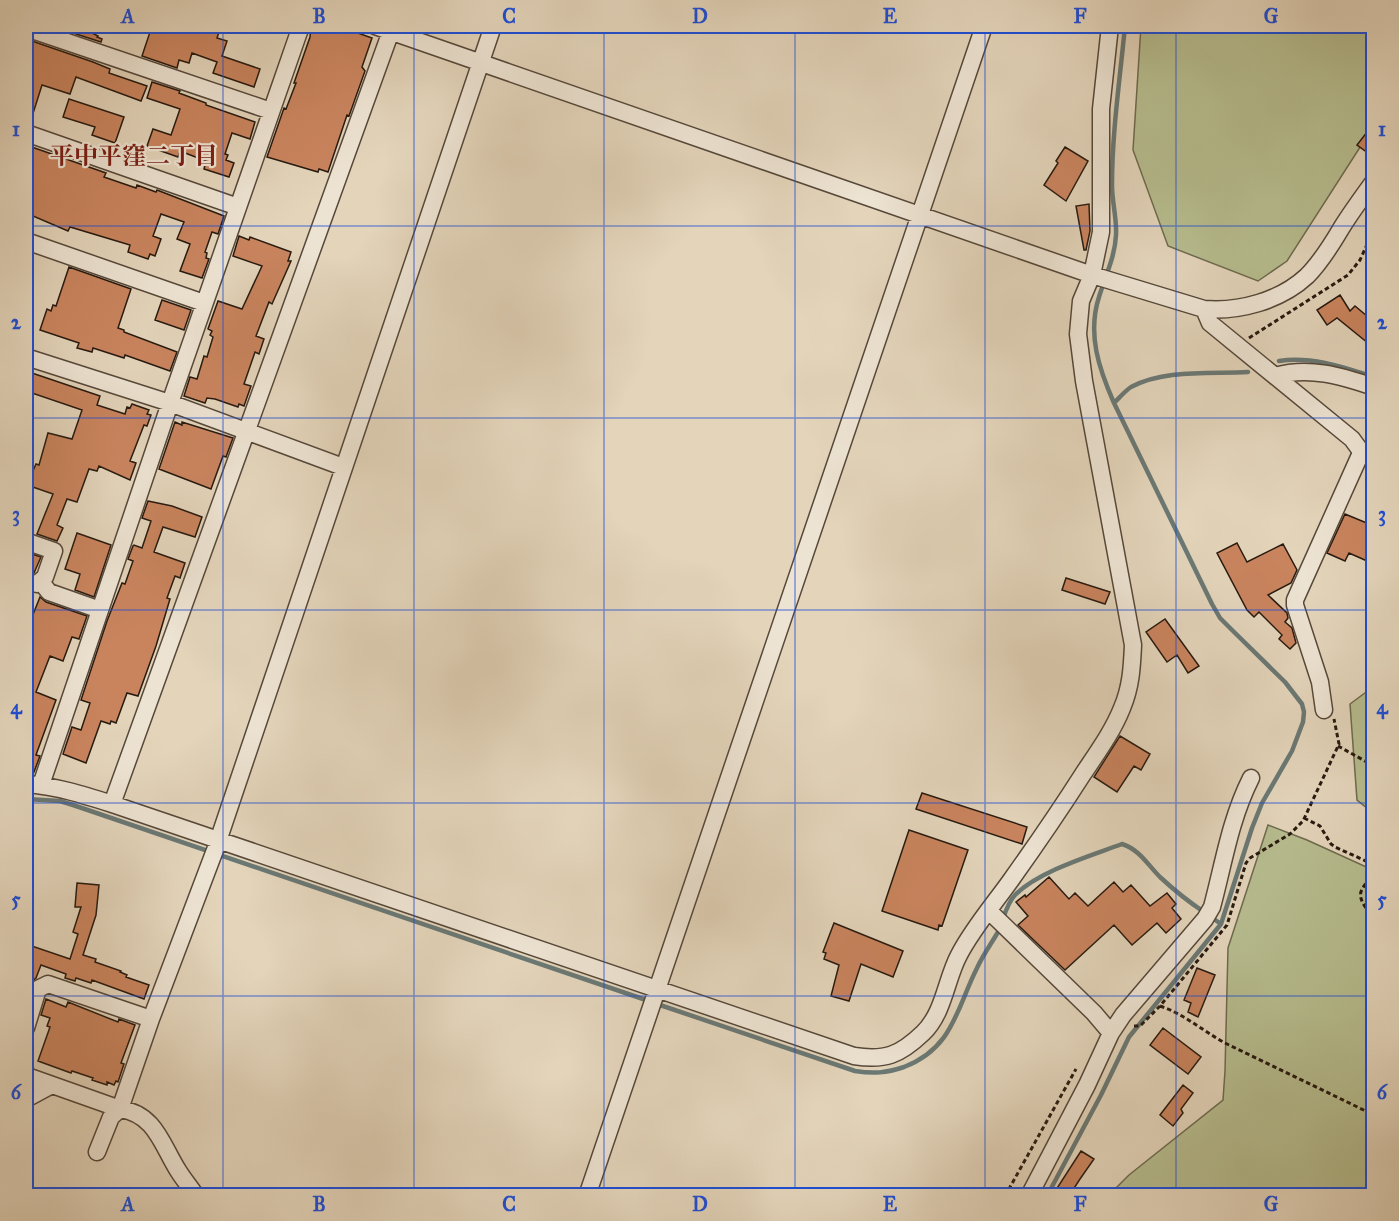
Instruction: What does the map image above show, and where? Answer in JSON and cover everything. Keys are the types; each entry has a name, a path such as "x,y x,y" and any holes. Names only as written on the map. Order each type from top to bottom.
{"street":[{"path":"301,26 100,610 33,785 78,793 112,804 215,850 655,999 870,1059 886,1058 905,1048 926,1030 936,1013 958,955 1042,837 1103,745 1122,708 1131,676 1133,645 1084,381 1078,334 1081,301 1101,277 1101,109 1110,26"},
{"path":"375,26 391,31 414,32 480,62 1101,277 1204,309 1219,310 1265,300 1284,292 1307,276 1325,254 1374,181"},
{"path":"97,1152 111,1117 120,1108 215,850 493,26"},
{"path":"587,1196 984,26"},
{"path":"26,28 271,111"},
{"path":"112,804 391,31"},
{"path":"26,133 238,207"},
{"path":"26,241 204,303"},
{"path":"1204,309 1210,323 1352,439 1360,450 1360,455 1295,600 1320,682 1324,710"},
{"path":"26,357 170,403 343,467"},
{"path":"1275,376 1287,372 1314,371 1374,387"},
{"path":"31,543 54,551 45,577 33,582"},
{"path":"33,582 49,592 100,610"},
{"path":"1029,1196 1087,1085 1111,1033 1123,1015 1209,913 1217,890 1232,822 1251,778"},
{"path":"989,911 1094,1013 1111,1033"},
{"path":"26,1028 38,989 48,984 151,1019"},
{"path":"26,1072 27,1076 120,1108 133,1110 153,1127 180,1174 196,1196"},
{"path":"26,1100 52,1084"}],"path":[{"path":"1238,346 1348,275 1360,260 1374,229"},
{"path":"1133,1026 1140,1026 1160,1006 1227,925 1246,863 1250,858 1290,834 1300,825 1338,746 1338,730 1334,717 1324,710"},
{"path":"1338,746 1374,766"},
{"path":"1304,818 1320,826 1335,847 1368,862 1374,868"},
{"path":"1366,908 1360,900 1360,892 1374,873"},
{"path":"1160,1006 1176,1012 1204,1032 1374,1115"},
{"path":"1005,1196 1078,1066"}],"green space":[{"path":"1141,26 1373,26 1373,127 1287,261 1258,281 1168,246 1133,150"},
{"path":"1373,687 1373,813 1357,800 1350,704"},
{"path":"1268,825 1373,870 1373,1195 1109,1195 1129,1175 1223,1100 1228,948"}],"building":[{"path":"78,26 92,26 90,32 102,39 101,42 76,34"},
{"path":"152,26 221,26 217,38 227,41 222,56 260,69 254,87 213,73 217,62 192,53 189,63 179,60 177,68 142,56"},
{"path":"311,26 338,26 372,38 362,67 365,71 328,172 319,169 318,172 267,157 284,108 286,109 296,83 294,83 310,37"},
{"path":"26,39 93,62 110,69 109,73 147,86 141,101 76,77 70,94 42,85 30,123 26,123"},
{"path":"152,82 180,91 179,93 206,103 206,105 255,122 250,139 232,133 225,154 228,155 226,160 234,163 229,177 204,169 206,161 180,151 178,157 147,146 153,129 171,135 180,109 147,98"},
{"path":"69,99 124,117 115,143 92,135 95,127 63,117"},
{"path":"1374,123 1374,145 1368,153 1357,145"},
{"path":"26,145 106,173 104,177 136,188 137,185 156,192 157,190 224,216 218,234 212,232 205,252 207,253 206,258 209,259 202,278 180,271 190,244 177,239 184,222 161,214 153,236 161,239 155,256 150,254 148,259 128,252 130,245 70,227 68,231 26,213"},
{"path":"1065,147 1088,161 1066,201 1044,185"},
{"path":"1089,204 1090,231 1086,250 1084,250 1076,206"},
{"path":"239,236 249,240 250,237 291,252 288,261 291,261 272,304 269,302 256,336 264,339 259,354 255,352 244,384 251,386 244,406 239,404 238,407 215,399 207,398 205,403 184,396 190,377 197,379 204,356 207,357 213,337 210,335 212,331 208,329 218,301 242,309 262,266 233,256"},
{"path":"69,267 131,289 118,328 177,352 170,371 125,355 124,358 93,348 92,352 77,348 79,343 40,330 47,309 51,311 53,305 56,306"},
{"path":"1340,295 1350,311 1355,306 1374,322 1374,348 1337,318 1327,325 1317,310"},
{"path":"162,300 191,310 184,330 155,320"},
{"path":"26,371 100,396 97,405 125,414 127,407 130,408 132,404 149,410 147,414 151,415 147,426 144,425 130,461 136,463 130,480 99,466 97,471 89,469 77,502 67,499 57,525 63,528 57,541 37,534 53,494 27,485 36,464 39,465 48,433 72,439 82,410 26,391"},
{"path":"175,422 182,425 182,422 233,438 226,457 223,456 211,489 159,469"},
{"path":"148,501 172,506 202,517 195,537 163,527 154,552 185,563 180,578 175,576 167,598 170,599 138,696 127,693 116,723 101,721 86,763 63,754 72,727 81,730 90,703 81,700 107,621 122,583 125,584 133,561 128,559 133,546 142,548 151,521 142,518"},
{"path":"1345,514 1374,526 1374,564 1349,553 1345,561 1327,553"},
{"path":"77,533 111,545 94,597 75,590 80,574 65,569"},
{"path":"1237,543 1247,562 1283,544 1297,570 1291,583 1268,595 1287,613 1288,618 1285,622 1292,628 1296,643 1290,649 1279,639 1282,635 1259,612 1254,617 1247,610 1217,553"},
{"path":"26,552 41,557 34,573 26,572"},
{"path":"1066,578 1110,592 1105,604 1062,590"},
{"path":"40,597 46,602 87,616 79,639 72,637 63,661 50,656 36,692 56,700 36,755 40,756 34,772 30,770 29,774 26,774 26,621 30,622"},
{"path":"1165,619 1199,666 1188,673 1177,655 1167,662 1146,632"},
{"path":"1120,736 1150,754 1141,770 1134,766 1117,792 1094,777"},
{"path":"922,793 1027,827 1022,844 916,809"},
{"path":"909,830 968,850 942,926 939,925 938,930 882,911"},
{"path":"1049,877 1069,899 1075,893 1088,906 1114,882 1123,892 1131,885 1150,906 1167,893 1176,904 1172,908 1181,919 1166,933 1157,923 1132,945 1114,925 1065,970 1018,925 1028,916 1016,902 1025,895 1026,897"},
{"path":"77,883 99,885 96,915 83,955 121,971 127,975 126,977 149,985 144,999 92,980 91,983 76,978 75,981 65,978 66,974 41,965 26,994 26,944 70,959 78,934 73,932 81,907 75,907"},
{"path":"834,923 903,951 893,977 861,964 849,1001 831,996 839,965 824,959 826,953 823,952"},
{"path":"1197,968 1215,975 1198,1017 1188,1012 1191,1003 1184,1000"},
{"path":"46,999 66,1007 68,1002 118,1022 119,1019 135,1025 121,1063 124,1064 118,1082 116,1081 114,1085 107,1082 107,1085 92,1080 93,1078 38,1061 50,1027 47,1026 50,1018 41,1015"},
{"path":"1163,1028 1201,1057 1188,1074 1150,1045"},
{"path":"1183,1085 1193,1093 1181,1109 1183,1113 1173,1126 1160,1115"},
{"path":"1081,1151 1094,1159 1069,1196 1052,1196"}],"waterway":[{"path":"1114,403 1099,364 1094,324 1099,297 1115,243 1112,165 1125,26"},
{"path":"1279,361 1315,361 1374,377"},
{"path":"1047,1196 1129,1037 1221,924 1262,803 1292,751 1303,722 1302,704 1285,682 1220,618 1114,403 1131,387 1158,377 1248,372"},
{"path":"26,799 60,801 73,805 649,1001"},
{"path":"657,1004 855,1071 886,1072 920,1059 943,1038 958,1013 979,963 998,932 1012,899 1025,886 1051,871 1122,844 1139,854 1165,882 1204,912"},
{"path":"1211,917 1221,924"}],"district":[{"name":"平中平窪二丁目","path":"134,156"}]}
